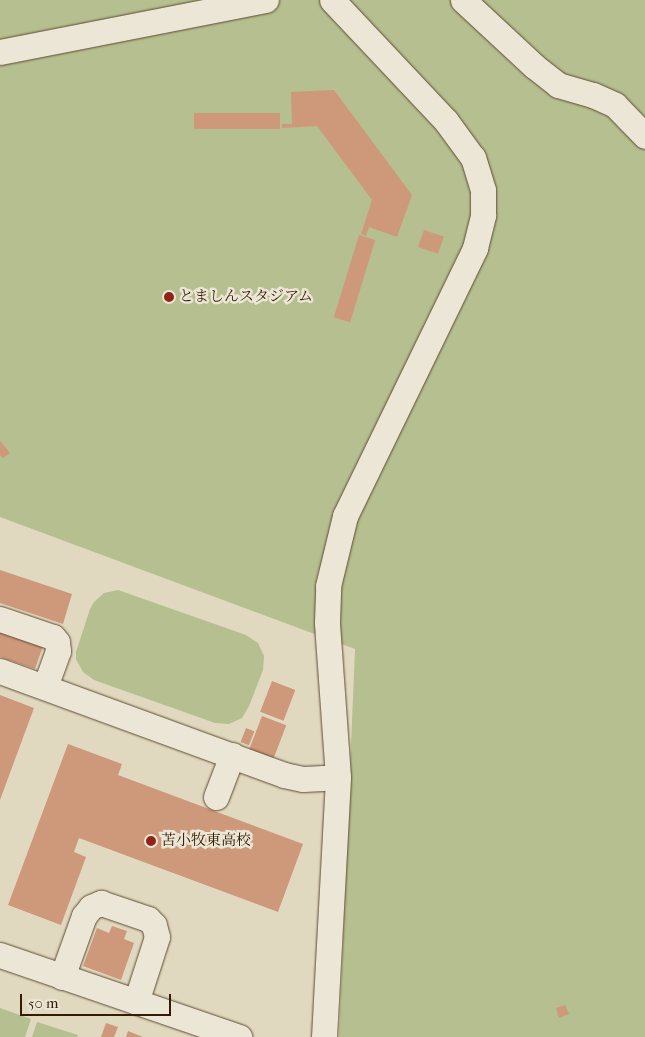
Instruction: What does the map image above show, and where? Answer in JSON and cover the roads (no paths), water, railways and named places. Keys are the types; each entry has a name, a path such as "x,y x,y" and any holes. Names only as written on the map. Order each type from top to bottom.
{"street":[{"path":"0,52 266,0"},
{"path":"324,1037 338,777 328,622 328,586 334,554 345,516 358,487 475,248 483,215 483,190 472,158 446,122 332,0"},
{"path":"463,0 534,66 558,85 593,95 615,105 645,136"},
{"path":"0,618 53,638 58,642 58,651 46,687"},
{"path":"0,671 284,775 303,778 338,777"},
{"path":"216,797 232,755"},
{"path":"62,977 84,916 91,907 101,904 148,919 154,925 157,937 136,1002"},
{"path":"0,955 136,1002 192,1029 239,1037"}],"place":[{"name":"とましんスタジアム","path":"169,297"},
{"name":"苫小牧東高校","path":"151,841"}]}
